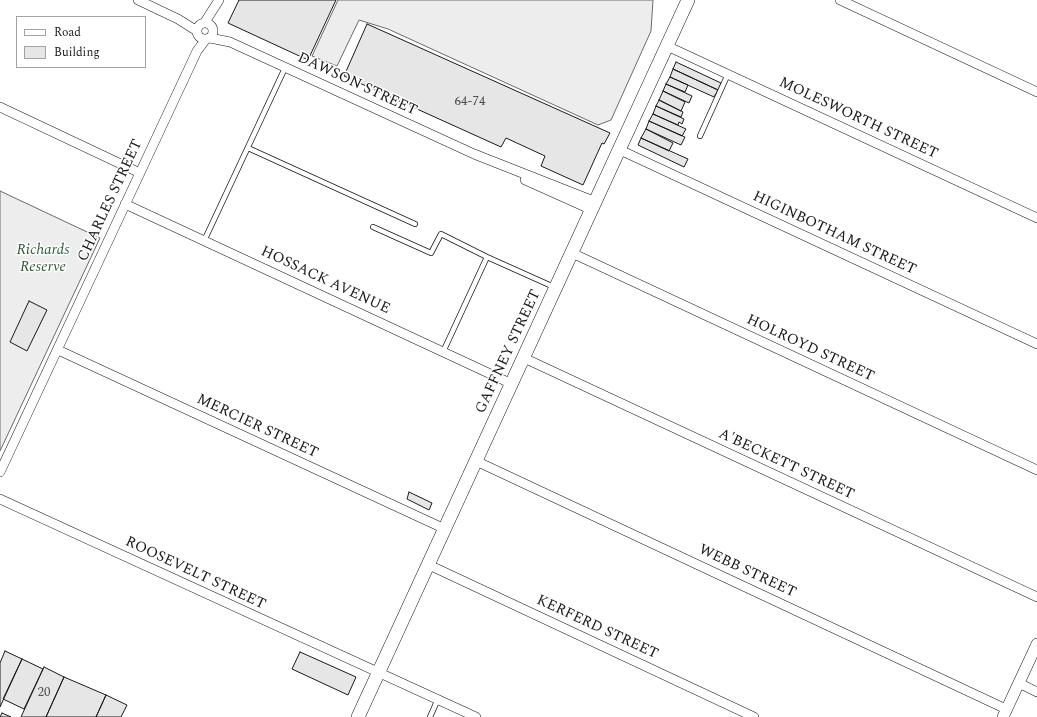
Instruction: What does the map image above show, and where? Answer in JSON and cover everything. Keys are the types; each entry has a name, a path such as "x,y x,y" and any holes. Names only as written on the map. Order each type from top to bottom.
{"main road":[{"name":"GAFFNEY STREET","path":"358,717 688,0"}],"street":[{"name":"DAWSON STREET","path":"138,0 474,154 509,172 594,206"},
{"path":"840,0 1037,92"},
{"name":"CHARLES STREET","path":"0,472 219,2"},
{"name":"MOLESWORTH STREET","path":"667,46 1037,218"},
{"path":"0,107 140,173"},
{"name":"HIGINBOTHAM STREET","path":"620,150 1037,344"},
{"name":"HOSSACK AVENUE","path":"125,204 512,384"},
{"name":"HOLROYD STREET","path":"572,253 1037,470"},
{"name":"MERCIER STREET","path":"58,350 445,529"},
{"name":"A'BECKETT STREET","path":"524,358 1037,597"},
{"name":"WEBB STREET","path":"476,461 1005,713"},
{"name":"ROOSEVELT STREET","path":"0,499 476,717"},
{"name":"KERFERD STREET","path":"429,565 754,717"},
{"path":"1005,713 1037,644"},
{"path":"1019,683 1037,692"}],"lane":[{"path":"204,241 285,68"},
{"path":"700,136 728,74"},
{"path":"248,148 416,224"},
{"path":"373,226 431,253 441,234 556,288"},
{"path":"443,352 487,256"},
{"path":"430,717 438,699"}],"shaded area":[{"path":"338,0 653,0 651,31 611,120 598,125 388,29 359,20 337,66 312,56"},
{"name":"Richards Reserve","path":"0,191 100,238 0,451"}],"building":[{"path":"239,0 336,0 308,60 228,23"},
{"path":"367,24 610,133 604,144 602,143 583,185 541,166 545,156 506,138 501,147 344,76"},
{"path":"676,62 721,83 718,90 673,69"},
{"path":"673,69 718,90 714,97 670,77"},
{"path":"670,77 688,85 685,92 666,84"},
{"path":"666,84 692,96 689,103 663,91"},
{"path":"663,91 685,102 681,111 659,100"},
{"path":"659,100 683,112 681,117 656,106"},
{"path":"656,106 684,119 682,124 679,122 678,125 653,114"},
{"path":"653,114 686,129 682,136 649,121"},
{"path":"649,121 685,137 681,145 646,129"},
{"path":"646,129 673,143 669,151 641,138"},
{"path":"641,138 688,159 684,167 638,145"},
{"path":"29,301 47,310 27,351 10,342"},
{"path":"409,492 432,503 429,510 407,499"},
{"path":"5,651 22,659 0,707 0,663"},
{"path":"300,652 356,677 348,695 292,669"},
{"path":"22,659 43,669 24,709 3,699"},
{"path":"44,667 64,677 46,717 21,717"},
{"path":"64,677 106,695 96,717 46,717"},
{"path":"106,695 127,705 121,717 96,717"},
{"path":"2,713 11,717 0,717"}]}
